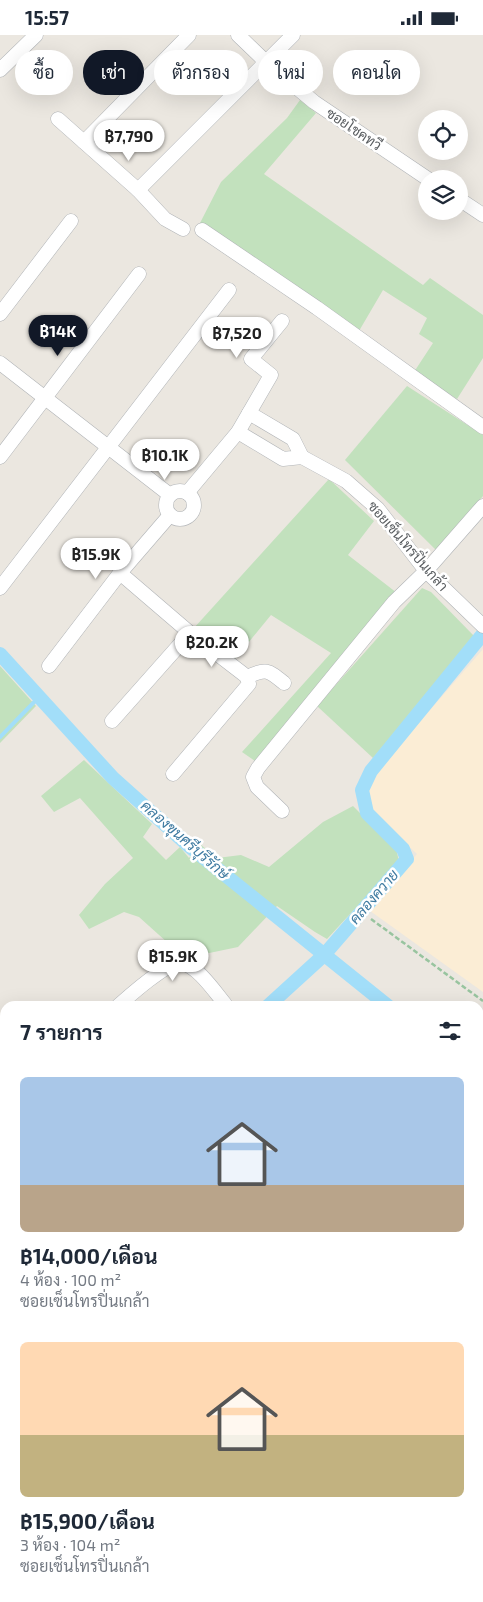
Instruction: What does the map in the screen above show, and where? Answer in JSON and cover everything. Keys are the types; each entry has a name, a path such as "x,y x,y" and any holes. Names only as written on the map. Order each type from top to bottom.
{"street":[{"path":"0,70 36,35"},
{"path":"84,141 190,35"},
{"name":"ซอยโชคทวี","path":"238,35 258,54"},
{"path":"278,50 293,35"},
{"path":"138,190 258,70"},
{"name":"ซอยโชคทวี","path":"306,95 418,172"},
{"path":"58,119 138,190 165,219 183,229"},
{"path":"468,205 483,215"},
{"path":"0,314 71,221"},
{"path":"202,230 317,308 483,427"},
{"path":"0,457 140,274"},
{"path":"0,588 229,289"},
{"path":"187,493 238,432 271,375 251,359 282,321"},
{"path":"0,363 170,495"},
{"name":"ซอยเซ็นโทรปิ่นเกล้า","path":"249,413 293,439 302,457"},
{"name":"ซอยเซ็นโทรปิ่นเกล้า","path":"238,432 283,459 302,457 346,481 378,509 426,571 479,622"},
{"path":"178,491 187,493 191,495 194,504 191,513 178,519 170,515 167,511 166,502 170,495 178,491"},
{"path":"282,811 257,787 253,777 258,768 394,603 426,571 483,506"},
{"path":"49,666 120,573 170,515"},
{"path":"120,573 190,633 246,677 249,683 243,693 173,774"},
{"path":"112,721 190,633"},
{"path":"246,677 261,670 270,672 284,683"},
{"path":"124,1001 150,979 176,963 182,963 199,973 222,1001"}],"path":[{"path":"371,919 483,1001"}],"shaded area":[{"path":"483,649 483,992 366,908 417,854 369,809 366,793 371,778"}],"green space":[{"path":"300,100 316,113 264,174 423,285 430,278 483,315 483,358 457,399 414,372 433,343 419,334 427,318 383,290 359,331 200,223 221,182 287,118"},
{"path":"407,386 483,435 483,496 437,551 345,460"},
{"path":"329,479 374,521 348,555 397,593 255,761 242,752 331,653 271,615 235,659 194,628"},
{"path":"422,588 431,592 475,637 373,758 317,706"},
{"path":"0,666 36,706 0,743"},
{"path":"84,760 152,824 143,837 166,860 180,847 189,858 200,844 217,858 241,855 269,867 323,822 353,806 396,849 399,861 327,939 277,906 238,947 195,956 168,943 139,917 124,912 89,929 79,915 105,884 133,858 80,798 54,812 41,796"}],"waterway":[{"name":"คลองควาย","path":"273,1001 324,955 407,859 403,849 367,813 362,790 371,771 483,634"},
{"name":"คลองขุนศรีบุรีรักษ์","path":"0,654 113,778 189,846 382,1001"},
{"path":"0,737 40,696"}]}
